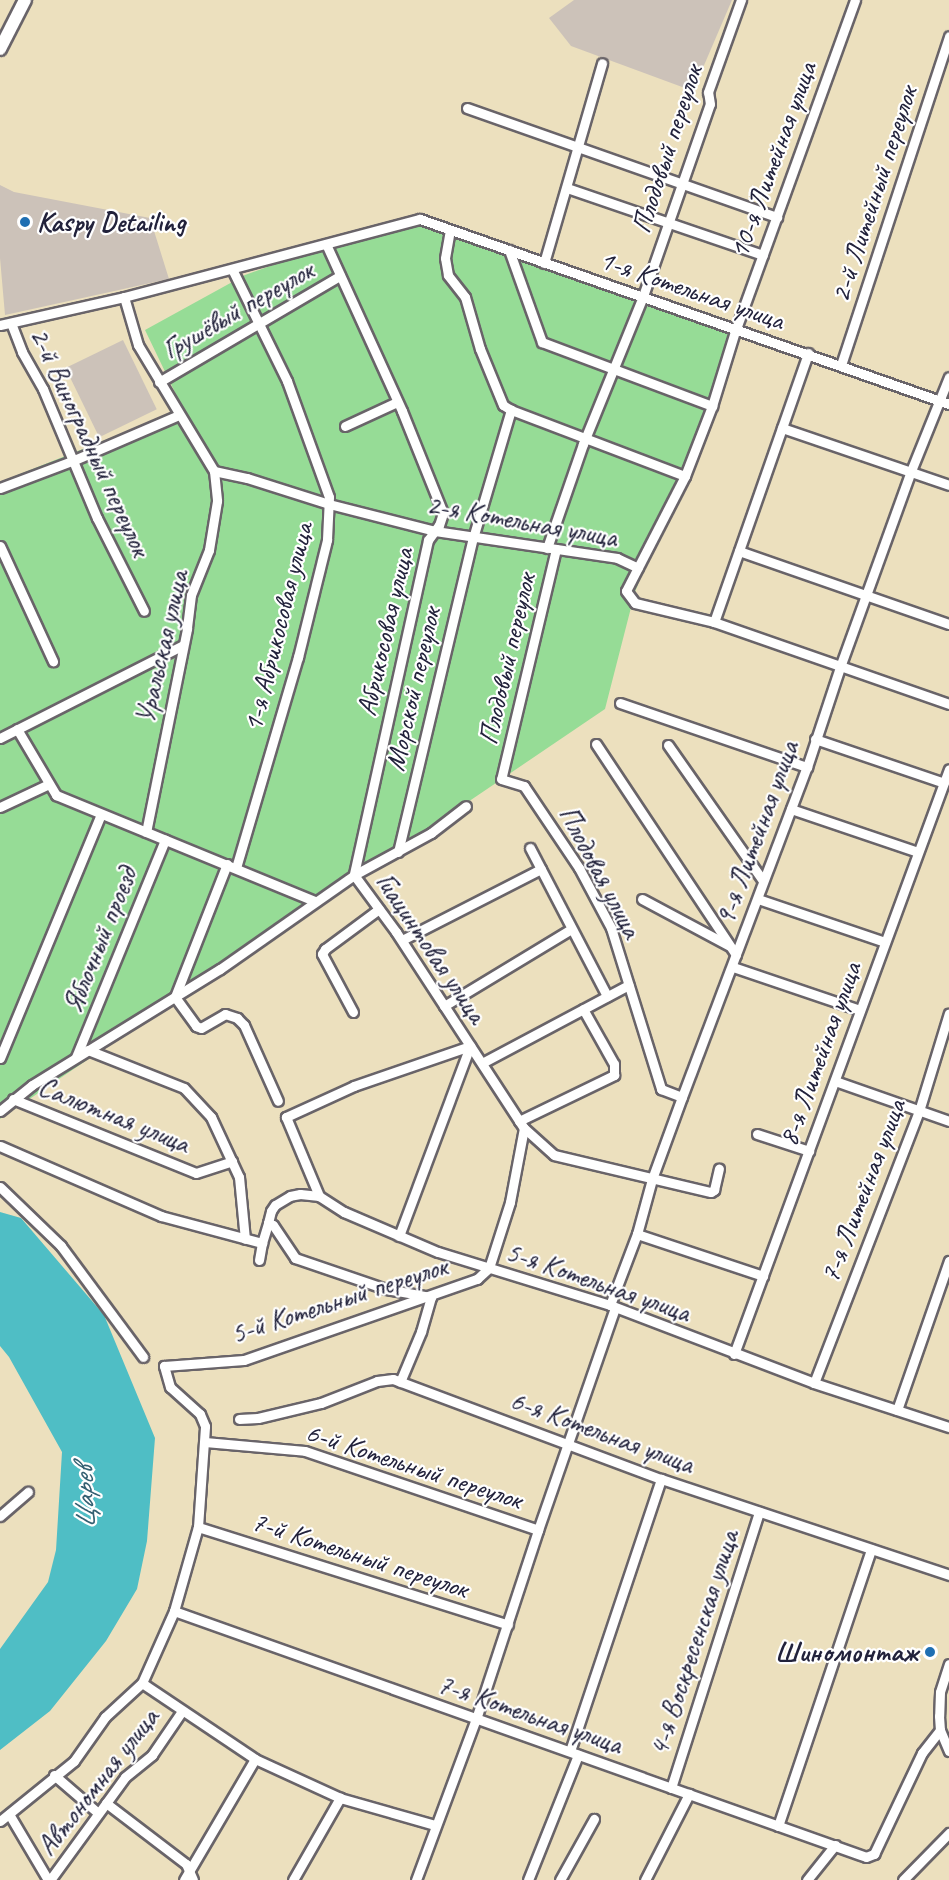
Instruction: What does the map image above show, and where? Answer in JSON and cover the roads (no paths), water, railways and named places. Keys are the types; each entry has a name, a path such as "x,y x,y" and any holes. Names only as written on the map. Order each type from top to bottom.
{"main road":[{"path":"0,49 25,0"}],"street":[{"name":"Плодовый переулок","path":"501,779 552,548 585,438 643,296 710,104 708,92 741,0"},
{"name":"10-я Литейная улица","path":"638,568 685,476 712,406 736,328 855,0"},
{"name":"2-й Литейный переулок","path":"841,365 949,36"},
{"path":"544,262 602,63"},
{"path":"467,108 777,217"},
{"path":"567,188 763,255"},
{"name":"1-я Котельная улица","path":"326,244 420,219 808,353 945,403"},
{"path":"450,230 445,258 448,275 465,297 480,349 503,405 685,476"},
{"path":"0,325 124,297 326,244"},
{"name":"Абрикосовая улица","path":"326,244 397,402 443,513 428,540 354,875"},
{"path":"509,250 542,342 712,406"},
{"name":"1-я Абрикосовая улица","path":"175,997 231,866 298,657 327,540 329,504 319,465 287,381 232,269"},
{"name":"Грушёвый переулок","path":"159,382 340,276"},
{"path":"124,297 138,345 214,471"},
{"name":"2-й Виноградный переулок","path":"10,323 22,352 43,389 72,461 144,611"},
{"path":"714,622 808,353"},
{"name":"9-я Литейная улица","path":"416,1880 476,1719 508,1625 637,1234 652,1179 758,899 762,879 807,767 814,739 911,471 945,403 949,377"},
{"path":"345,426 397,402"},
{"name":"Морской переулок","path":"398,852 473,538 511,410"},
{"path":"0,488 72,461 179,415"},
{"path":"782,428 949,485"},
{"name":"2-я Котельная улица","path":"214,471 247,478 329,504 435,531 617,558 638,568 626,591 635,603 714,622 949,704"},
{"name":"Уральская улица","path":"146,832 191,595 209,550 218,501 214,471"},
{"path":"0,546 53,661"},
{"path":"739,551 949,624"},
{"path":"0,738 183,645"},
{"path":"620,703 807,767"},
{"path":"17,729 47,785 56,795 315,901"},
{"path":"814,739 944,783"},
{"path":"596,744 736,955"},
{"path":"668,745 762,879"},
{"name":"8-я Литейная улица","path":"734,1354 949,769"},
{"name":"Плодовая улица","path":"501,779 524,786 579,868 611,928 661,1089 682,1097"},
{"path":"0,807 47,785"},
{"path":"0,1111 13,1099 88,1050 220,969 354,875 431,833 466,806"},
{"path":"791,809 918,852"},
{"path":"0,1058 101,814"},
{"name":"Яблочный проезд","path":"76,1058 165,840"},
{"path":"530,848 607,996"},
{"path":"402,940 541,869"},
{"name":"Гиацинтовая улица","path":"354,875 402,940 521,1124 554,1155 711,1191 714,1190 719,1168"},
{"path":"642,899 730,946"},
{"path":"758,899 885,942"},
{"path":"353,1012 322,954 325,949 379,909"},
{"path":"444,1006 571,929"},
{"path":"733,967 860,1010"},
{"path":"482,1064 629,985"},
{"path":"175,997 196,1026 201,1028 225,1014 237,1018 244,1025 279,1101"},
{"path":"489,1268 510,1202 521,1124 614,1075 614,1064 583,1009"},
{"name":"7-я Литейная улица","path":"814,1383 919,1111 949,1013"},
{"path":"259,1260 267,1223 275,1205 300,1194 319,1196 286,1117 354,1086 470,1046"},
{"name":"Гиацинтовая улица","path":"399,1236 470,1046"},
{"path":"88,1050 184,1088 211,1118 239,1177 245,1239"},
{"path":"835,1081 949,1121"},
{"name":"Салютная улица","path":"13,1099 196,1173 205,1172 232,1161"},
{"path":"757,1134 809,1151"},
{"path":"0,1146 161,1216 262,1243"},
{"path":"0,1187 60,1246 143,1357"},
{"name":"5-я Котельная улица","path":"319,1196 344,1212 438,1252 613,1306 734,1354 949,1428"},
{"path":"267,1223 273,1225 295,1258 386,1289 430,1296 424,1322 400,1382"},
{"path":"637,1234 763,1276"},
{"path":"897,1410 949,1260"},
{"name":"5-й Котельный переулок","path":"205,1442 205,1426 200,1414 170,1387 164,1366 244,1360 477,1279 489,1268"},
{"name":"6-я Котельная улица","path":"239,1419 258,1418 321,1402 377,1380 393,1379 661,1479 949,1575"},
{"path":"0,1821 74,1761 105,1717 142,1683 174,1611 198,1527 205,1442"},
{"name":"6-й Котельный переулок","path":"205,1442 304,1451 538,1530"},
{"path":"528,1880 574,1753 661,1479"},
{"path":"0,1516 28,1492"},
{"name":"4-я Воскресенская улица","path":"671,1788 759,1512"},
{"name":"7-й Котельный переулок","path":"198,1527 508,1625"},
{"path":"778,1826 871,1549"},
{"name":"7-я Котельная улица","path":"174,1611 871,1857 922,1752 940,1730"},
{"path":"949,1664 940,1692 940,1730 949,1750"},
{"path":"142,1683 255,1759 340,1798 435,1825"},
{"name":"Автономная улица","path":"49,1880 125,1777 152,1755 182,1711"},
{"path":"188,1877 255,1759"},
{"path":"54,1775 98,1813"},
{"name":"4-я Воскресенская улица","path":"645,1880 689,1794"},
{"path":"293,1880 340,1798"},
{"path":"106,1803 186,1864 188,1877"},
{"path":"9,1814 49,1880"},
{"path":"560,1880 594,1820"},
{"path":"903,1880 949,1833"},
{"path":"807,1880 835,1845"}],"water":[{"name":"Царев","path":"0,1212 21,1218 104,1315 155,1438 147,1541 137,1589 106,1641 50,1711 0,1750 0,1649 48,1582 56,1550 62,1452 9,1357 0,1346"}],"place":[{"name":"Kaspy Detailing","path":"25,222"},
{"name":"Шиномонтаж","path":"930,1652"}]}
